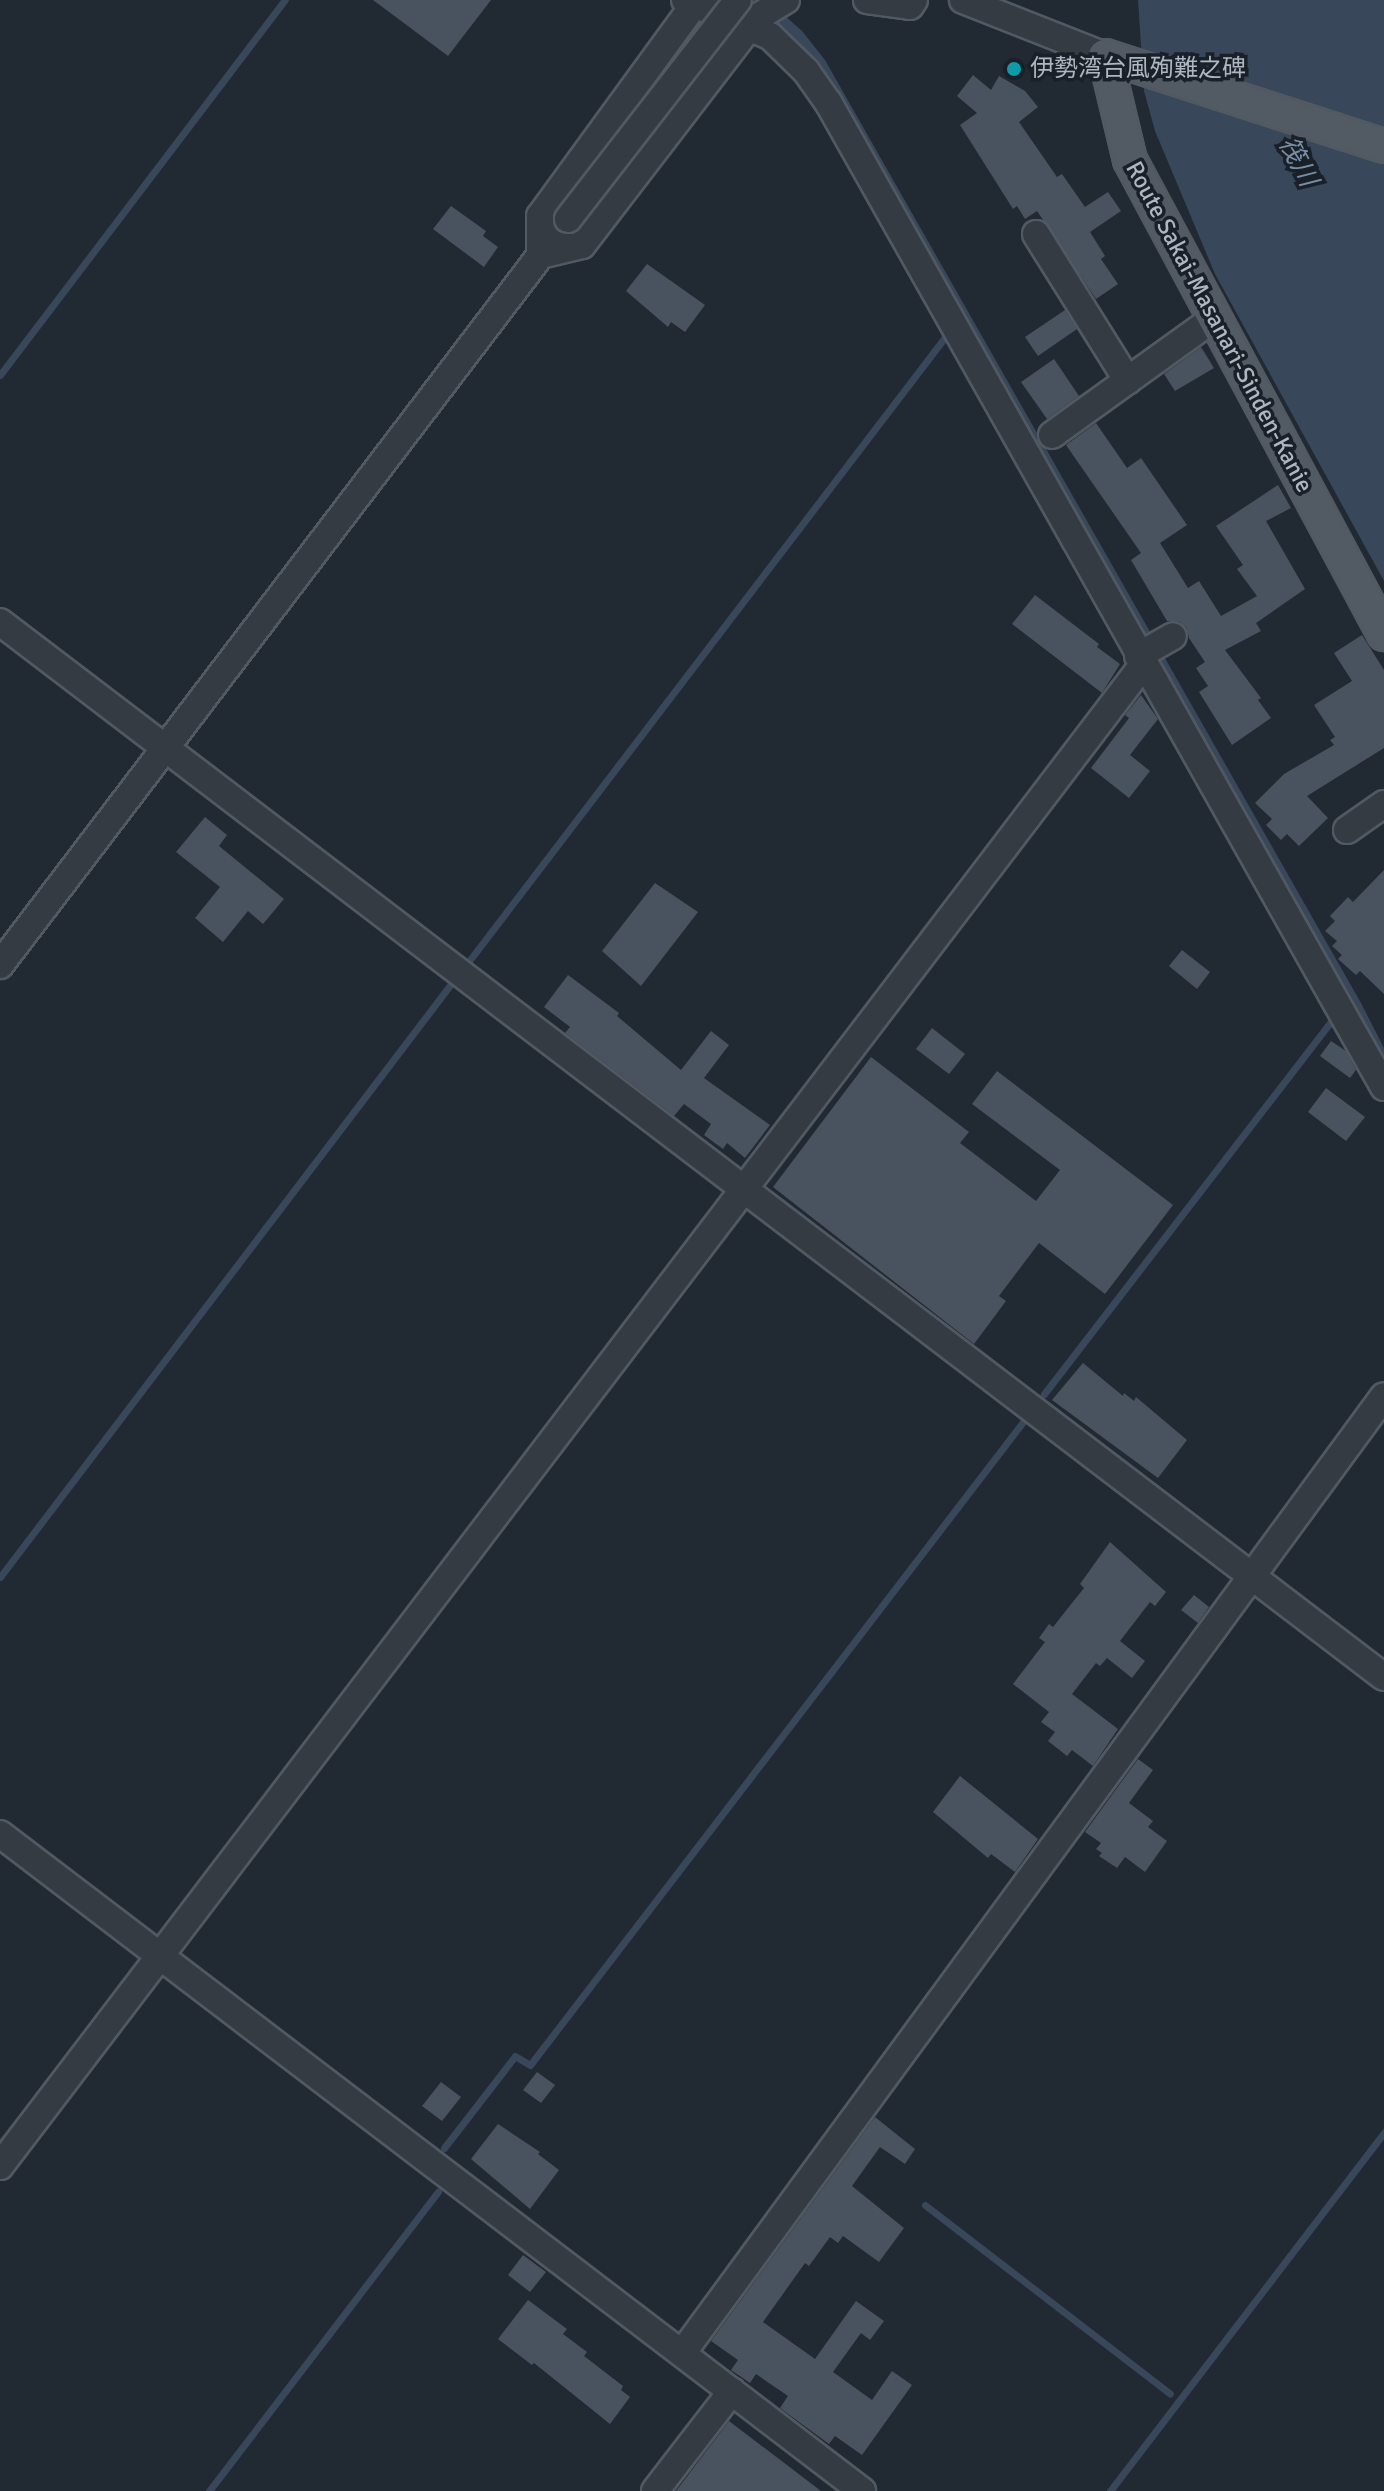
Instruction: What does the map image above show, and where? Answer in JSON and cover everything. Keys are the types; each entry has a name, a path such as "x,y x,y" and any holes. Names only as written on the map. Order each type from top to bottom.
{"main road":[{"path":"1118,59 1384,146"},
{"name":"Route Sakai-Masanari-Sinden-Kanie","path":"1118,59 1130,160 1384,634"}],"street":[{"path":"867,0 910,6 914,0"},
{"path":"963,0 1118,59"},
{"path":"540,255 540,216 690,3 761,10 828,102 1152,650 1384,1087"},
{"path":"0,965 568,219 761,10"},
{"path":"540,255 582,245 761,10"},
{"path":"1036,234 1128,381"},
{"path":"1052,435 1213,319"},
{"path":"0,622 1384,1677"},
{"path":"0,2166 1152,650"},
{"path":"1347,830 1384,804"},
{"path":"683,2352 1384,1396"},
{"path":"0,1834 862,2491"},
{"path":"655,2491 732,2391"}],"water":[{"path":"730,0 753,0 783,14 802,31 825,60 1361,1003 1384,1048 1384,1063 811,59 790,34"},
{"name":"筏川","path":"1138,0 1384,0 1384,581 1215,274 1155,131 1144,91"}],"building":[{"path":"373,0 491,0 448,56"},
{"path":"973,75 991,90 999,76 1025,91 1038,107 1019,122 1057,177 1062,174 1085,207 1108,192 1121,211 1090,232 1105,256 1101,259 1118,284 1096,299 1037,211 1025,219 1017,206 1013,209 960,125 977,113 957,96"},
{"path":"451,206 486,231 483,236 498,247 484,267 433,229"},
{"path":"647,264 705,305 685,332 671,322 668,327 626,291"},
{"path":"1065,310 1077,329 1038,356 1025,337"},
{"path":"1201,347 1214,368 1175,391 1164,374"},
{"path":"1054,359 1079,396 1047,419 1021,382"},
{"path":"1096,423 1127,468 1141,458 1187,525 1160,543 1188,588 1199,581 1221,616 1257,596 1237,569 1243,565 1216,526 1278,485 1291,508 1266,521 1305,589 1256,623 1261,631 1225,650 1261,698 1258,700 1271,718 1232,745 1199,692 1208,686 1196,668 1205,662 1189,638 1186,627 1180,622 1167,621 1131,560 1141,553 1066,445"},
{"path":"1035,595 1120,664 1102,693 1012,624"},
{"path":"1362,635 1384,670 1384,748 1307,796 1328,818 1299,846 1287,834 1281,840 1266,825 1272,819 1255,803 1284,774 1334,745 1330,740 1335,737 1314,705 1352,681 1334,653"},
{"path":"1141,695 1158,719 1130,755 1150,771 1129,798 1091,768 1129,718 1125,715"},
{"path":"205,817 227,835 219,846 284,899 263,924 248,911 223,942 195,918 220,887 176,852"},
{"path":"1384,870 1384,994 1360,971 1356,975 1338,959 1342,955 1332,946 1337,941 1325,931 1335,921 1330,916 1348,897 1353,902"},
{"path":"655,883 698,912 641,986 602,951"},
{"path":"1182,950 1210,972 1197,989 1169,966"},
{"path":"568,975 619,1013 617,1016 681,1070 711,1031 729,1045 704,1078 770,1125 745,1158 727,1143 723,1149 704,1135 711,1124 684,1104 674,1116 565,1033 570,1027 544,1007"},
{"path":"932,1028 965,1054 949,1074 916,1049"},
{"path":"1331,1041 1346,1051 1356,1070 1350,1078 1320,1056"},
{"path":"871,1057 969,1132 960,1143 1036,1201 1060,1170 972,1104 997,1071 1173,1205 1105,1294 1039,1243 999,1296 1006,1301 974,1344 773,1187"},
{"path":"1326,1088 1365,1117 1346,1141 1308,1112"},
{"path":"1083,1363 1123,1396 1124,1393 1134,1401 1136,1397 1187,1440 1158,1478 1052,1400"},
{"path":"1110,1542 1166,1592 1155,1606 1150,1602 1120,1641 1145,1661 1132,1678 1107,1658 1100,1666 1096,1663 1072,1694 1118,1729 1093,1766 1072,1750 1067,1756 1048,1741 1055,1732 1041,1722 1049,1712 1013,1684 1045,1642 1039,1638 1049,1624 1053,1627 1084,1588 1080,1584"},
{"path":"1194,1595 1209,1607 1198,1623 1181,1610"},
{"path":"1138,1759 1153,1770 1129,1803 1153,1821 1148,1827 1167,1841 1145,1872 1125,1857 1117,1868 1099,1856 1102,1853 1096,1849 1101,1843 1085,1832"},
{"path":"960,1776 1038,1839 1015,1872 991,1854 988,1858 933,1812"},
{"path":"537,2072 555,2085 541,2103 523,2090"},
{"path":"441,2082 461,2097 442,2121 422,2106"},
{"path":"875,2117 915,2149 905,2164 880,2147 852,2186 904,2228 879,2262 843,2236 838,2243 830,2237 809,2266 805,2263 763,2322 815,2359 856,2301 884,2321 870,2340 861,2333 833,2372 872,2400 892,2371 912,2385 862,2455 835,2436 829,2444 780,2408 788,2396 756,2374 750,2383 731,2370 738,2360 711,2341"},
{"path":"498,2124 540,2152 538,2154 559,2170 530,2209 471,2159"},
{"path":"523,2255 546,2272 530,2292 508,2275"},
{"path":"528,2300 567,2329 563,2334 587,2352 584,2356 623,2386 621,2390 630,2397 610,2424 534,2363 532,2365 498,2339"},
{"path":"729,2421 821,2491 676,2491"}],"waterway":[{"path":"0,375 285,0"},
{"path":"469,961 945,337"},
{"path":"0,1577 451,984"},
{"path":"1044,1394 1331,1021"},
{"path":"444,2148 515,2056 530,2065 1026,1418"},
{"path":"1110,2491 1384,2132"},
{"path":"209,2491 438,2191"},
{"path":"925,2205 1170,2394"}],"place":[{"name":"伊勢湾台風殉難之碑","path":"1014,69"}]}
